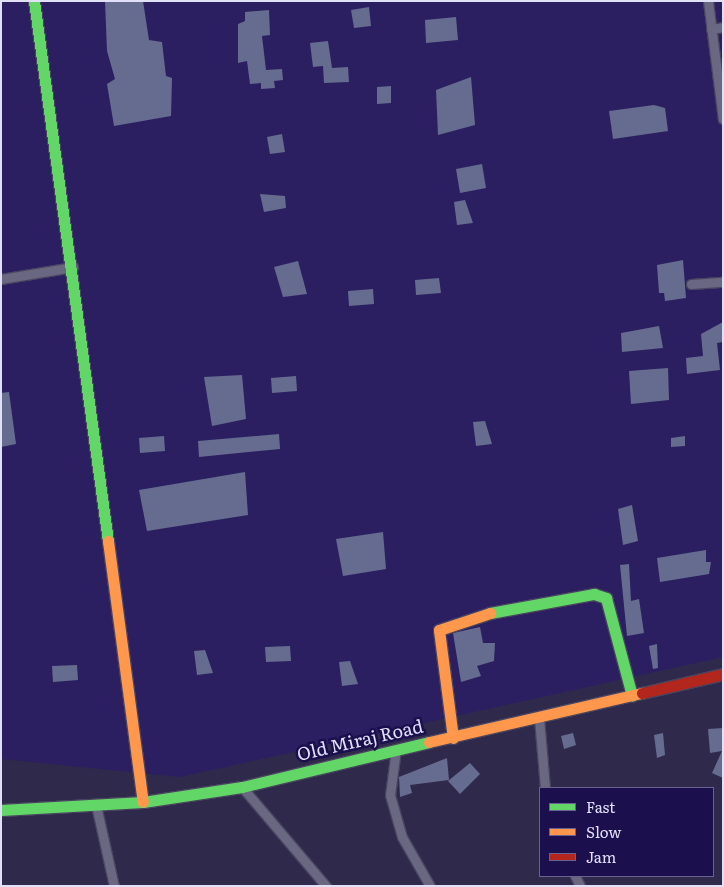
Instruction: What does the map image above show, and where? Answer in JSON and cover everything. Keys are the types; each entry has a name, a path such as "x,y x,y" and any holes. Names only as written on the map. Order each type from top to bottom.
{"main road":[{"path":"34,1 73,267 143,802"},
{"path":"453,738 439,630 477,615 594,594 606,598 632,696"},
{"name":"Old Miraj Road","path":"1,810 143,802 242,787 396,749 453,738 723,674"}],"street":[{"path":"708,1 723,119"},
{"path":"711,29 723,27"},
{"path":"1,278 73,267"},
{"path":"691,284 723,282"},
{"path":"539,718 545,787"},
{"path":"396,749 390,795 402,837 430,886"},
{"path":"242,787 326,886"},
{"path":"96,805 114,886"}],"shaded area":[{"path":"1,1 723,1 723,657 180,777 1,759"}],"building":[{"path":"105,1 143,1 149,40 162,42 166,76 172,78 171,116 114,126 107,84 115,79 107,51"},
{"path":"369,7 371,26 354,28 351,10"},
{"path":"269,10 270,35 262,36 266,70 282,69 283,80 274,81 275,88 261,89 261,83 250,84 247,61 238,63 238,24 245,21 245,12"},
{"path":"456,17 458,40 426,43 425,20"},
{"path":"328,41 332,68 348,67 349,82 324,83 323,66 313,67 310,43"},
{"path":"471,77 475,125 438,135 436,90"},
{"path":"391,86 391,103 377,104 377,87"},
{"path":"654,105 665,108 668,131 613,139 609,111"},
{"path":"282,134 285,152 270,154 267,137"},
{"path":"482,164 486,188 460,193 456,169"},
{"path":"260,194 285,196 286,208 264,212"},
{"path":"465,200 473,223 457,225 454,202"},
{"path":"683,260 686,298 665,301 664,293 659,293 657,265"},
{"path":"298,261 307,294 283,297 274,267"},
{"path":"439,278 441,293 416,295 415,280"},
{"path":"373,289 374,304 349,306 348,291"},
{"path":"723,322 723,342 717,343 720,370 687,374 686,358 703,356 701,334"},
{"path":"659,326 663,348 622,352 621,333"},
{"path":"668,368 669,400 631,404 629,371"},
{"path":"242,375 246,419 212,426 204,377"},
{"path":"296,376 297,391 272,393 271,378"},
{"path":"9,392 16,444 1,447 1,393"},
{"path":"485,421 492,444 476,446 473,422"},
{"path":"279,434 280,449 199,457 198,441"},
{"path":"164,436 165,451 140,453 139,438"},
{"path":"685,436 685,446 671,447 671,438"},
{"path":"245,472 248,515 147,531 139,490"},
{"path":"632,505 638,541 623,545 618,509"},
{"path":"383,532 386,569 343,576 336,539"},
{"path":"706,550 706,562 711,562 709,574 660,582 657,558"},
{"path":"629,564 631,601 639,599 644,633 627,636 620,565"},
{"path":"480,627 483,643 495,643 494,661 477,666 481,676 461,682 453,633"},
{"path":"657,644 658,668 653,669 649,646"},
{"path":"290,646 291,661 266,662 265,647"},
{"path":"205,650 213,673 197,675 194,651"},
{"path":"350,661 358,684 342,686 339,662"},
{"path":"77,665 78,680 53,682 52,666"},
{"path":"723,728 723,778 712,773 722,751 710,753 708,729"},
{"path":"573,733 576,745 564,749 561,736"},
{"path":"663,733 665,755 657,758 654,735"},
{"path":"447,758 449,780 410,785 412,793 400,797 399,777"},
{"path":"470,763 480,774 460,794 448,781"}],"traffic: fast":[{"path":"34,1 108,541"},
{"path":"490,613 594,594 606,598 632,696"},
{"path":"1,810 143,802 242,787 429,742"}],"traffic: slow":[{"path":"108,541 143,802"},
{"path":"453,738 439,630 490,613"},
{"path":"429,742 642,693"}],"traffic: jam":[{"path":"642,693 723,674"}]}
